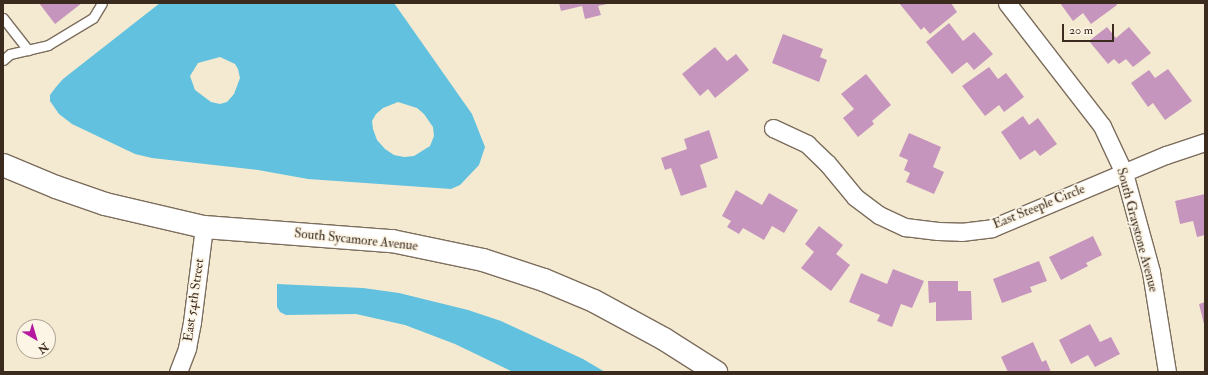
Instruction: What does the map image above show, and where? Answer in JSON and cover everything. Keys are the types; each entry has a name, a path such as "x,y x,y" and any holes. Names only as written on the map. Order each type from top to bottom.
{"main road":[{"name":"South Sycamore Avenue","path":"3,165 56,187 105,204 204,227 378,240 426,247 483,260 544,280 594,301 664,339 716,372"}],"street":[{"name":"South Graystone Avenue","path":"1007,3 1102,126 1124,173 1151,272 1167,372"},
{"name":"East Steeple Circle","path":"773,128 807,144 827,164 855,197 879,215 905,227 961,232 992,228 1166,156 1205,142"},
{"name":"East 54th Street","path":"178,372 187,348 192,322 204,227"}],"lane":[{"path":"3,60 10,54 48,45 93,18 102,3"},
{"path":"3,18 28,50"}],"water":[{"path":"160,3 394,3 472,114 485,147 479,165 460,185 451,189 308,179 258,170 152,158 135,154 72,124 59,114 50,101 50,95 63,79","holes":["220,57 235,64 240,78 234,94 227,102 220,104 211,102 195,90 190,76 198,63","398,102 417,108 424,114 433,127 434,136 430,146 414,156 404,157 394,155 385,149 377,140 373,129 372,121 376,114 383,108"]},
{"path":"277,284 363,288 399,293 468,310 501,321 583,359 605,372 513,372 455,344 405,325 356,314 286,315 280,312 277,307"}],"building":[{"path":"39,3 82,3 55,24"},
{"path":"559,3 607,4 598,6 601,15 585,19 582,6 561,11"},
{"path":"899,3 951,3 957,12 930,34 924,27 921,30"},
{"path":"1060,3 1116,3 1117,5 1091,24 1083,13 1073,21"},
{"path":"949,23 963,41 974,32 993,54 974,70 967,62 952,74 926,42"},
{"path":"1107,27 1116,38 1129,27 1151,53 1133,67 1126,59 1119,64 1114,59 1108,64 1089,41"},
{"path":"783,34 823,49 820,57 827,60 819,82 772,63"},
{"path":"715,47 727,61 736,54 749,70 715,98 708,89 700,96 682,74"},
{"path":"989,67 998,79 1006,73 1024,97 1004,112 999,105 985,116 962,86"},
{"path":"1168,69 1192,101 1165,120 1153,103 1148,107 1131,83 1149,70 1155,78"},
{"path":"866,74 891,105 872,121 874,124 858,137 843,118 854,109 841,94"},
{"path":"1023,116 1029,125 1038,118 1057,144 1040,156 1035,150 1020,160 1001,132"},
{"path":"709,130 718,158 700,165 707,187 681,196 671,168 665,170 661,158 687,149 684,139"},
{"path":"909,133 941,147 933,167 944,172 934,194 906,182 910,173 904,170 908,160 899,156"},
{"path":"736,190 762,205 769,193 798,210 784,233 772,226 764,240 743,228 739,234 727,227 731,221 722,216"},
{"path":"1205,194 1205,235 1197,237 1193,221 1180,224 1175,201"},
{"path":"819,226 843,245 836,254 850,265 831,291 801,268 814,252 805,244"},
{"path":"1093,236 1102,255 1086,263 1088,266 1061,280 1049,257"},
{"path":"1039,261 1047,281 1030,287 1032,292 1002,303 993,279"},
{"path":"893,269 924,281 912,308 901,304 892,327 877,321 880,315 849,302 861,273 887,284"},
{"path":"928,281 958,281 958,291 971,291 972,320 936,321 936,302 929,303"},
{"path":"1205,302 1205,324 1204,324 1199,304"},
{"path":"1090,324 1100,342 1111,337 1120,354 1095,367 1088,355 1071,364 1059,340"},
{"path":"1033,342 1042,362 1046,360 1051,372 1008,372 1001,357"}]}
